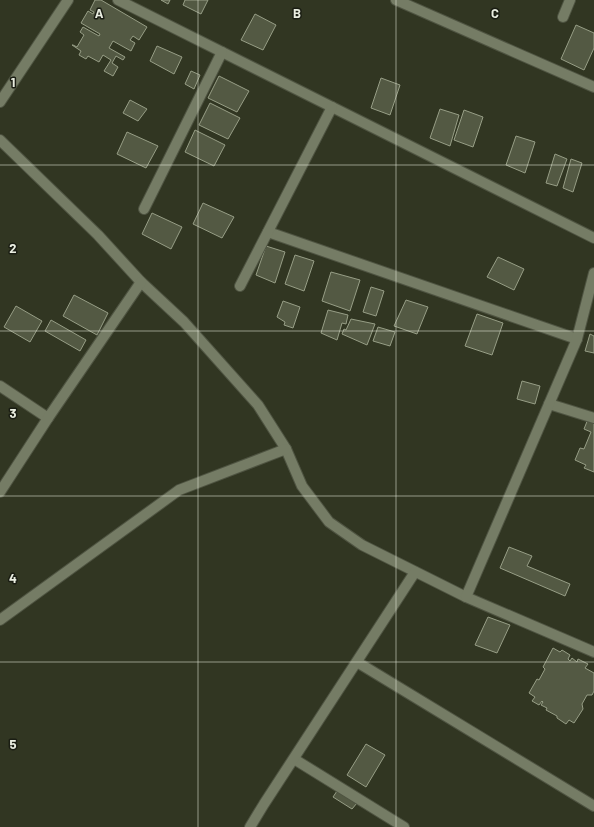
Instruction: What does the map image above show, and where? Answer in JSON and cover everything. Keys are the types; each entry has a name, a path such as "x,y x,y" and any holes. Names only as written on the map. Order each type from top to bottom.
{"street":[{"path":"0,102 68,0"},
{"path":"118,0 594,238"},
{"path":"396,0 594,87"},
{"path":"562,17 570,0"},
{"path":"144,209 222,52"},
{"path":"240,286 332,107"},
{"path":"0,140 107,244 141,282 184,322 258,405 286,449 302,486 328,522 362,545 466,597 594,652"},
{"path":"268,232 577,339"},
{"path":"466,597 577,339 594,273"},
{"path":"0,492 48,418 141,282"},
{"path":"0,386 48,418"},
{"path":"549,404 594,418"},
{"path":"0,620 179,490 286,449"},
{"path":"250,827 416,572"},
{"path":"357,662 594,806"},
{"path":"294,759 404,827"}],"building":[{"path":"95,0 101,0 147,27 139,40 133,36 130,40 135,43 131,51 113,41 109,48 125,57 123,60 116,56 112,63 118,67 113,76 104,71 111,60 103,55 99,62 88,56 86,59 79,55 81,51 72,45 77,47 84,35 80,32 83,27 99,36 100,34 81,23 88,11 93,14 94,12 90,10"},
{"path":"161,0 170,0 168,4"},
{"path":"185,0 208,0 201,14 183,5"},
{"path":"255,14 276,25 263,50 241,40"},
{"path":"576,25 594,33 594,48 584,70 561,59"},
{"path":"157,46 182,57 174,74 150,61"},
{"path":"191,71 200,75 194,89 185,84"},
{"path":"219,76 249,91 237,112 208,98"},
{"path":"381,78 400,85 390,115 371,108"},
{"path":"130,100 147,109 138,121 123,113"},
{"path":"210,103 240,118 228,139 199,125"},
{"path":"440,109 459,115 450,146 430,138"},
{"path":"464,110 483,117 473,147 454,140"},
{"path":"195,130 225,145 214,166 185,152"},
{"path":"127,132 158,146 146,168 117,154"},
{"path":"516,136 535,142 525,173 506,165"},
{"path":"555,154 567,159 557,186 546,183"},
{"path":"571,159 582,163 573,192 563,188"},
{"path":"203,203 234,217 222,238 193,224"},
{"path":"152,213 182,227 171,249 142,234"},
{"path":"266,246 285,252 275,283 256,275"},
{"path":"295,255 314,261 304,291 285,284"},
{"path":"498,257 524,269 514,290 487,277"},
{"path":"331,272 360,280 350,311 322,301"},
{"path":"371,287 384,291 376,316 363,312"},
{"path":"74,295 108,313 97,335 63,316"},
{"path":"406,300 428,307 417,334 394,326"},
{"path":"283,301 300,307 293,328 284,325 285,322 277,317"},
{"path":"16,306 42,321 30,342 4,327"},
{"path":"328,310 348,315 346,324 342,323 337,340 321,333"},
{"path":"477,314 503,323 492,355 465,346"},
{"path":"351,319 375,324 367,345 342,334 344,329 346,330"},
{"path":"51,320 86,340 80,351 45,331"},
{"path":"378,327 395,332 390,346 373,341"},
{"path":"590,334 594,336 594,353 585,351"},
{"path":"522,381 540,386 535,404 517,399"},
{"path":"588,419 594,422 594,472 584,468 586,465 575,460 580,448 584,449 591,432 584,429"},
{"path":"509,547 532,556 527,566 570,584 565,596 500,568"},
{"path":"488,617 510,625 497,653 475,645"},
{"path":"553,648 560,652 562,650 570,655 568,659 570,661 572,658 577,662 578,659 588,664 585,668 594,673 594,691 592,695 587,695 582,704 583,709 574,723 569,720 566,724 557,718 557,716 546,710 547,708 541,705 543,702 542,701 539,705 532,701 535,697 529,693 545,669 543,667"},
{"path":"366,744 385,755 366,787 347,775"},
{"path":"337,791 357,803 352,809 333,797"}]}
